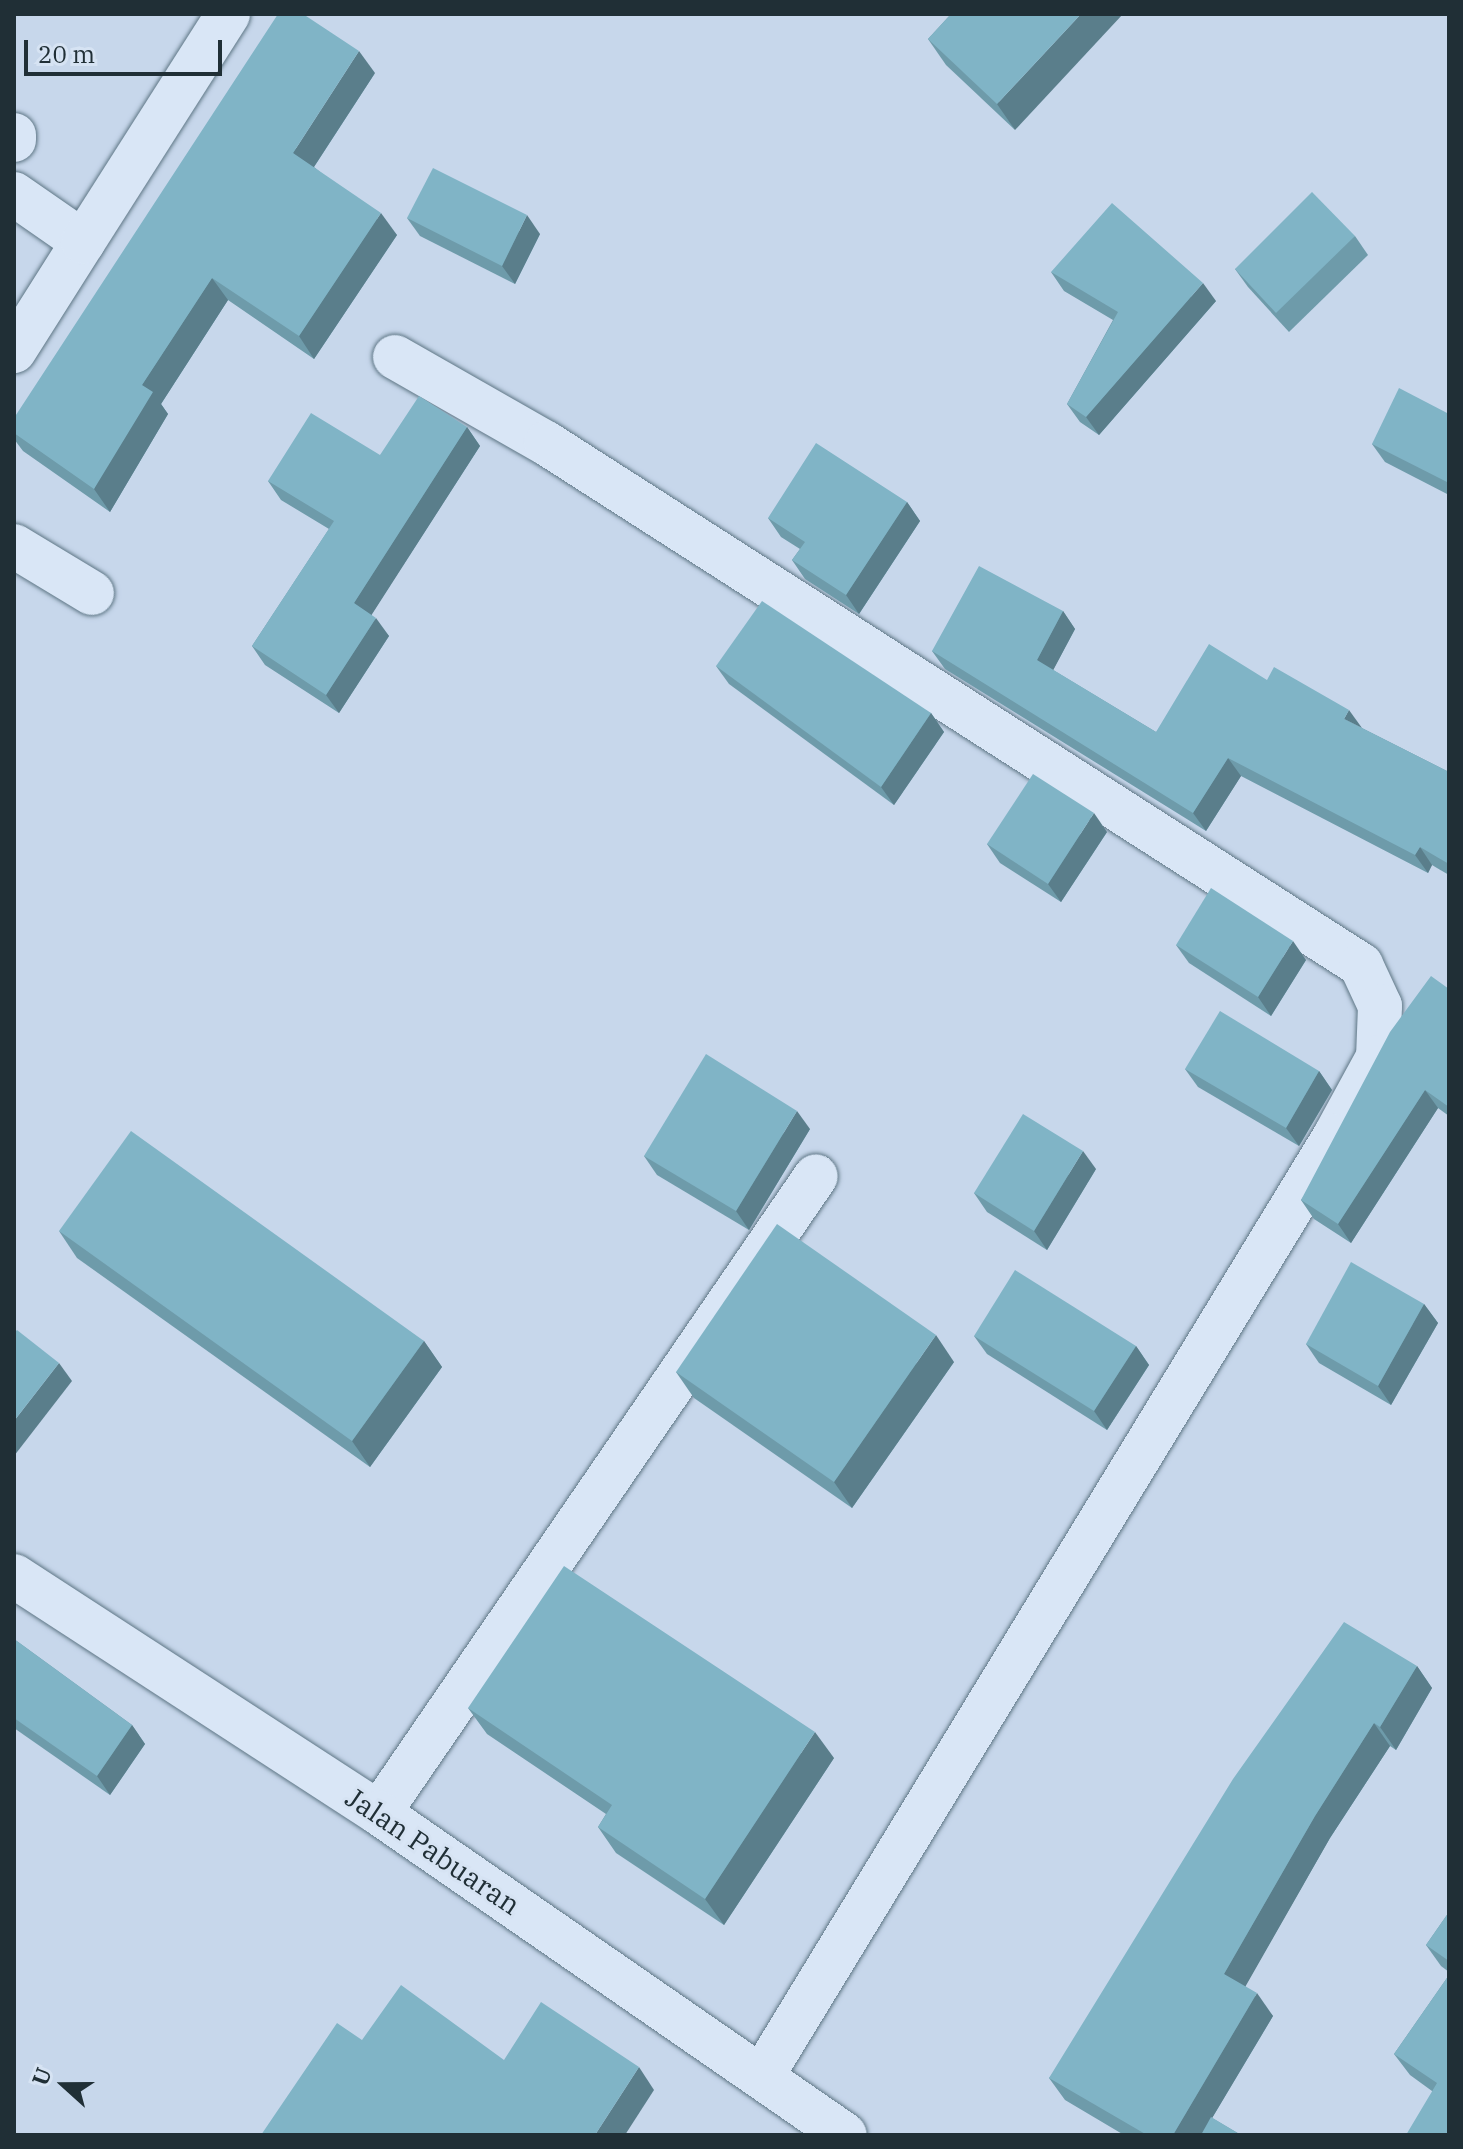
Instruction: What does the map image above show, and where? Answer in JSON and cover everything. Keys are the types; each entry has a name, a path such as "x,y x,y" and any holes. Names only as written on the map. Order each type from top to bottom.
{"street":[{"path":"14,351 228,14"},
{"path":"14,194 83,242"},
{"path":"395,357 546,443 1361,965 1380,1006 1378,1057 1335,1136 764,2073"},
{"path":"14,546 92,593"},
{"path":"379,1813 816,1176"},
{"name":"Jalan Pabuaran","path":"14,1576 379,1813 764,2073 835,2132"}],"building":[{"path":"278,14 303,14 359,51 293,153 381,213 299,336 212,278 142,385 153,392 94,489 14,433 14,418"},
{"path":"951,14 1081,14 997,104 928,39"},
{"path":"433,168 527,215 502,266 407,218"},
{"path":"1312,192 1355,236 1276,313 1235,269"},
{"path":"1112,203 1203,283 1086,417 1067,404 1118,312 1051,272"},
{"path":"1399,388 1449,414 1449,483 1372,444"},
{"path":"419,396 467,427 354,603 376,618 326,695 252,646 334,521 268,481 311,413 380,455"},
{"path":"816,443 907,502 846,595 792,560 805,542 768,518"},
{"path":"979,566 1063,611 1037,660 1156,732 1209,644 1267,680 1274,667 1349,710 1344,719 1449,772 1449,864 1420,847 1415,855 1228,758 1193,813 932,651"},
{"path":"762,601 931,713 881,787 716,666"},
{"path":"1033,774 1094,813 1048,884 987,844"},
{"path":"1211,888 1293,941 1258,997 1176,945"},
{"path":"1431,976 1449,989 1449,1107 1425,1090 1338,1224 1301,1200 1390,1032"},
{"path":"1220,1011 1319,1071 1286,1128 1185,1069"},
{"path":"706,1054 797,1111 736,1211 644,1156"},
{"path":"1023,1114 1083,1151 1034,1231 974,1193"},
{"path":"131,1131 424,1341 352,1441 59,1231"},
{"path":"777,1224 936,1335 834,1482 676,1372"},
{"path":"1351,1262 1424,1304 1378,1386 1306,1344"},
{"path":"1015,1270 1136,1346 1094,1411 974,1336"},
{"path":"17,1330 59,1363 14,1421 14,1333"},
{"path":"564,1566 815,1732 705,1899 598,1827 612,1805 468,1708"},
{"path":"1344,1622 1417,1666 1380,1727 1374,1723 1315,1816 1224,1974 1257,1993 1173,2135 1147,2135 1049,2078 1233,1779"},
{"path":"14,1639 132,1725 97,1776 14,1718"},
{"path":"1449,1912 1449,1961 1426,1945"},
{"path":"1449,1975 1449,2135 1406,2135 1437,2083 1394,2054"},
{"path":"401,1985 504,2060 541,2002 639,2067 595,2135 261,2135 337,2023 362,2040"},
{"path":"1211,2117 1241,2135 1201,2135"}]}
